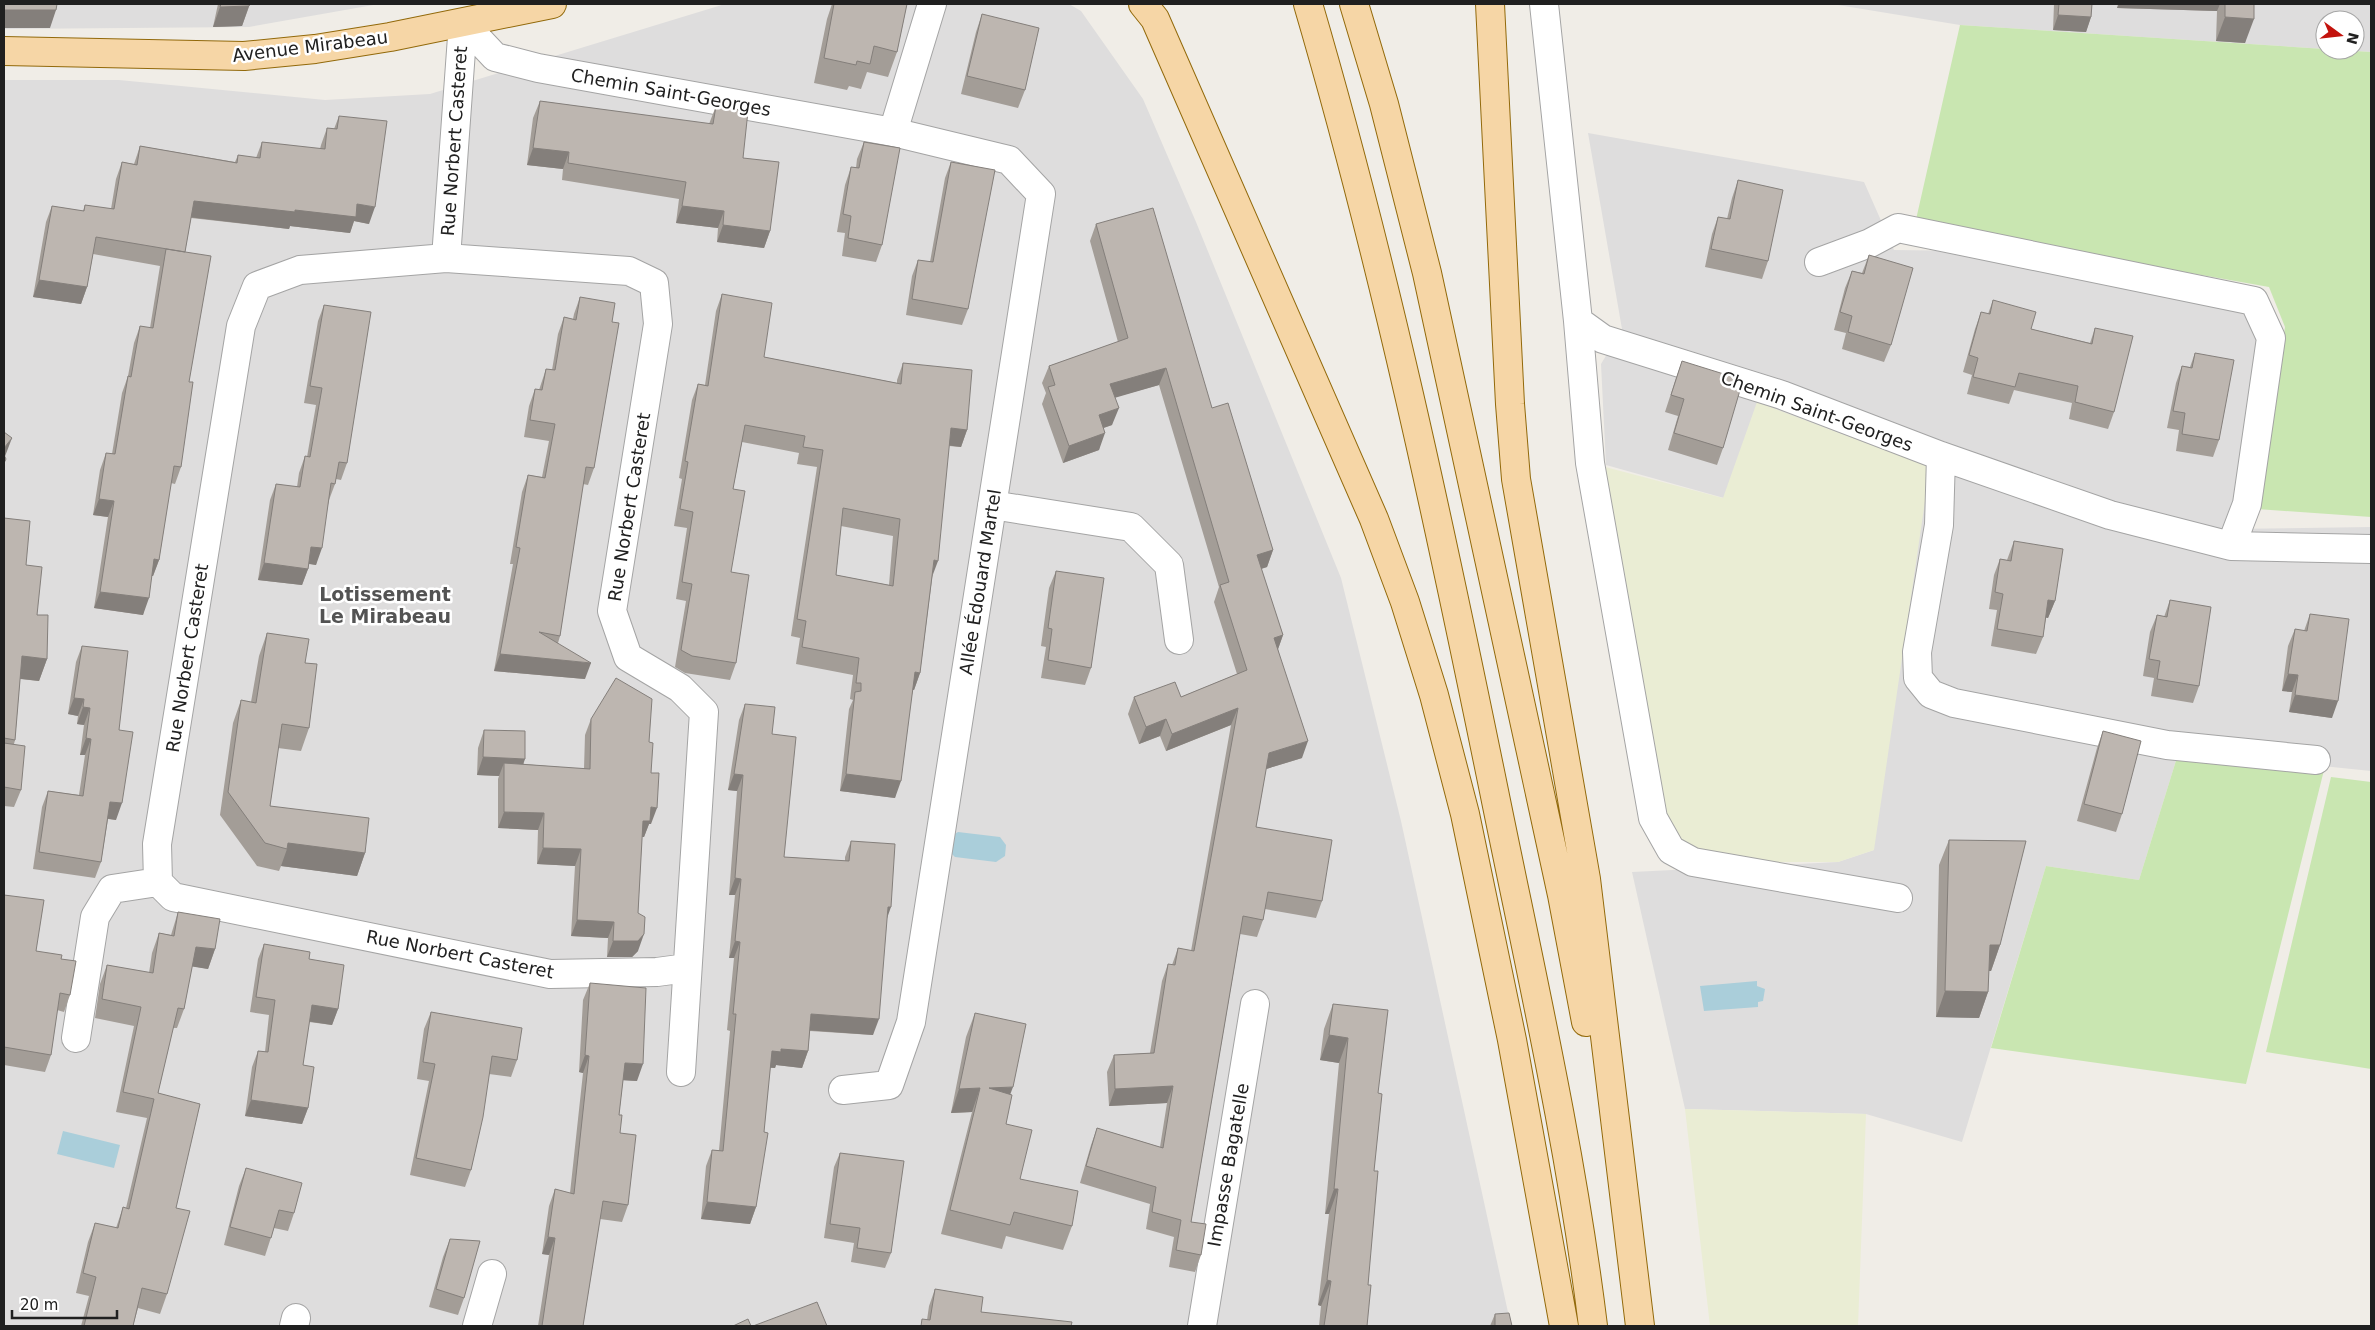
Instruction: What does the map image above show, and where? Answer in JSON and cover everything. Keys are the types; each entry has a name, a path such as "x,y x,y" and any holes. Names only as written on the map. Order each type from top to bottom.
{"main road":[{"name":"Avenue Mirabeau","path":"4,51 244,56 315,49 463,23 552,4"},
{"path":"1143,4 1155,19 1374,520 1405,602 1434,695 1465,814 1512,1040 1564,1326"},
{"path":"1308,4 1343,125 1388,301 1448,570 1544,1037 1583,1248 1593,1326"},
{"path":"1354,4 1384,104 1429,282 1562,895 1632,1269"},
{"path":"1490,4 1509,384 1516,479 1586,879 1640,1326"}],"street":[{"path":"893,132 932,4"},
{"path":"1544,4 1578,321 1590,463 1653,818 1671,850 1693,862 1898,898"},
{"name":"Chemin Saint-Georges","path":"463,23 494,57 538,68 893,132"},
{"name":"Rue Norbert Casteret","path":"446,258 463,23"},
{"name":"Allée Édouard Martel","path":"843,1090 889,1085 910,1022 1042,194 1009,160 893,132"},
{"path":"1819,262 1870,243 1898,228 2254,301 2271,338 2247,504 2231,546"},
{"name":"Rue Norbert Casteret","path":"446,258 629,271 654,283 658,324 612,611 628,658 680,688 704,712 687,968 657,972 550,974 173,897 158,882 157,844 241,326 257,286 300,270 446,258"},
{"name":"Chemin Saint-Georges","path":"1578,321 1603,338 1782,395 1941,456 2110,515 2231,546 2371,549"},
{"path":"1941,456 1939,525 1917,652 1918,678 1931,694 1954,703 2167,745 2316,760"},
{"path":"992,504 1131,527 1169,566 1179,640"},
{"path":"76,1038 94,917 112,889 158,882"},
{"path":"681,1072 687,968"},
{"name":"Impasse Bagatelle","path":"1202,1326 1255,1004"},
{"path":"477,1326 492,1274"}],"shaded area":[{"path":"4,4 379,4 249,27 4,29"},
{"path":"725,4 1069,4 1081,11 1143,99 1196,222 1341,578 1401,821 1511,1326 4,1326 4,80 119,80 325,100 430,94"},
{"path":"1832,4 2371,4 2371,52 2365,52 2365,10 2315,10 2315,48 1960,25"},
{"path":"1588,133 1864,182 1894,250 1968,251 2246,308 2259,344 2229,529 2371,527 2371,771 2179,751 2139,880 2046,866 1962,1142 1866,1114 1685,1109 1632,872 1838,862 1874,850 1724,498 1606,465 1601,364 1622,329"}],"green space":[{"path":"1960,25 2315,48 2315,60 2365,60 2365,52 2371,52 2371,517 2257,509 2285,327 2269,287 1915,224"},
{"path":"1757,402 1930,467 1874,850 1838,862 1693,862 1671,850 1590,463 1723,498"},
{"path":"2179,751 2325,766 2246,1084 1991,1048 2046,866 2139,880"},
{"path":"2331,777 2371,782 2371,1069 2266,1052"},
{"path":"1685,1109 1866,1114 1858,1326 1710,1326"}],"water":[{"path":"958,832 1000,837 1006,845 1005,856 996,862 955,857 950,852 951,836"},
{"path":"1757,981 1757,986 1765,989 1763,1001 1758,1002 1758,1007 1704,1011 1700,986"},
{"path":"63,1131 120,1145 114,1168 57,1154"}],"building":[{"path":"4,4 57,4 56,10 4,10"},
{"path":"221,4 250,4 249,6 220,7"},
{"path":"834,4 907,4 897,52 874,46 870,64 857,61 856,65 824,58"},
{"path":"2059,4 2092,4 2091,17 2058,15"},
{"path":"2225,4 2254,4 2254,19 2225,17"},
{"path":"982,14 1039,28 1025,90 967,76"},
{"path":"540,101 713,124 716,106 748,111 743,158 779,162 770,231 723,225 724,211 682,206 686,182 568,163 569,152 533,148"},
{"path":"339,116 387,121 375,207 357,204 356,217 194,201 185,252 96,237 87,287 39,280 52,206 84,211 85,205 114,209 122,162 137,165 140,146 237,163 238,155 260,158 262,142 325,149 327,128 337,129"},
{"path":"864,142 900,148 882,245 848,238 851,216 843,214 851,167 859,168"},
{"path":"951,162 995,170 968,309 912,299 918,260 933,262"},
{"path":"1738,180 1783,190 1768,261 1711,249 1718,217 1730,219"},
{"path":"1153,208 1212,408 1228,403 1273,550 1257,555 1283,635 1274,638 1308,741 1269,753 1256,827 1332,840 1322,901 1268,892 1263,920 1243,916 1191,1222 1206,1224 1201,1255 1176,1250 1181,1220 1152,1212 1156,1187 1086,1166 1097,1128 1163,1148 1173,1086 1115,1089 1114,1055 1154,1053 1168,964 1175,965 1178,948 1194,951 1238,708 1172,734 1166,719 1146,727 1134,697 1175,682 1181,697 1247,670 1220,585 1229,582 1166,368 1110,384 1119,408 1099,415 1105,433 1069,446 1048,387 1055,385 1049,366 1128,338 1096,224"},
{"path":"166,249 211,256 189,382 193,382 181,467 174,466 159,560 154,559 149,598 100,592 114,501 99,499 106,453 115,454 128,376 131,377 140,326 153,328"},
{"path":"1869,255 1913,268 1891,345 1848,332 1852,316 1840,312 1852,271 1864,274"},
{"path":"722,294 772,303 764,357 901,384 903,363 972,370 967,430 951,428 938,561 934,560 920,673 915,672 901,781 846,774 855,692 861,691 861,683 856,683 859,658 802,647 806,621 797,619 823,450 803,447 805,436 745,425 733,489 745,491 731,572 749,575 736,663 692,656 681,650 692,584 682,582 693,512 680,509 688,462 685,461 698,384 708,386","holes":["843,508 900,519 893,586 836,575"]},
{"path":"580,297 615,303 612,322 619,323 594,468 586,467 560,636 539,632 591,663 500,654 520,548 516,547 528,475 545,478 555,424 530,420 535,389 542,390 546,369 555,370 564,317 576,320"},
{"path":"1993,300 2036,312 2031,329 2092,344 2095,328 2133,336 2114,412 2075,402 2078,386 2019,373 2015,387 1973,377 1978,358 1969,355 1981,312 1990,314"},
{"path":"324,305 371,312 347,463 339,462 335,484 331,483 322,548 311,547 308,569 264,563 276,484 300,487 305,456 310,457 322,388 310,386"},
{"path":"2195,353 2234,360 2219,440 2182,434 2185,413 2173,411 2182,366 2192,368"},
{"path":"1682,361 1743,380 1723,448 1674,433 1684,399 1671,395"},
{"path":"4,432 12,438 4,448"},
{"path":"4,518 30,521 26,565 42,567 37,615 48,615 47,659 22,656 15,740 4,738"},
{"path":"2014,541 2063,549 2055,601 2048,600 2043,637 1997,629 2003,594 1995,592 2000,559 2011,561"},
{"path":"1056,571 1104,578 1091,668 1048,660 1052,629 1048,628"},
{"path":"2170,600 2211,607 2199,686 2157,679 2160,661 2149,659 2157,615 2167,617"},
{"path":"2310,614 2349,619 2338,701 2295,695 2298,675 2288,674 2295,629 2307,631"},
{"path":"267,633 309,639 305,663 317,664 309,728 282,724 270,806 369,818 365,853 288,843 287,849 265,843 228,792 241,700 256,703"},
{"path":"82,646 128,651 119,730 133,732 122,803 110,802 101,862 39,852 48,791 83,796 91,739 86,738 90,708 83,707 84,699 74,698"},
{"path":"616,678 652,699 649,742 653,743 651,773 659,773 657,808 651,807 650,821 643,821 638,913 645,917 644,934 638,941 613,941 614,922 577,920 581,849 543,848 544,813 504,812 504,763 590,769 591,719"},
{"path":"745,704 775,707 772,734 796,737 784,857 849,861 851,841 895,844 891,907 888,907 879,1019 811,1014 808,1051 781,1049 781,1052 772,1051 764,1132 768,1133 756,1207 707,1202 712,1150 723,1151 736,1014 733,1014 740,942 735,941 741,879 735,878 743,775 734,774"},
{"path":"484,730 525,731 525,759 483,757"},
{"path":"2103,731 2141,741 2122,814 2084,804"},
{"path":"4,743 25,746 21,790 4,787"},
{"path":"1949,840 2026,841 2000,945 1990,945 1988,992 1945,991"},
{"path":"4,895 44,900 36,951 62,955 61,959 76,961 70,995 60,993 51,1055 4,1047"},
{"path":"178,912 220,919 215,949 196,947 184,1009 178,1008 158,1093 200,1104 176,1208 190,1211 167,1294 142,1288 133,1326 84,1326 96,1277 83,1273 95,1223 118,1228 123,1207 129,1209 154,1099 123,1092 141,1007 102,999 107,965 153,973 159,933 174,936"},
{"path":"264,944 310,952 309,959 344,965 338,1009 312,1005 303,1065 314,1067 308,1108 251,1100 258,1051 268,1052 275,1000 256,997"},
{"path":"590,983 646,988 643,1064 625,1063 619,1115 622,1115 620,1133 636,1135 628,1205 603,1201 583,1326 542,1326 555,1238 548,1237 555,1189 574,1194 589,1056 585,1055"},
{"path":"1333,1004 1388,1010 1378,1093 1382,1094 1374,1171 1378,1171 1368,1285 1371,1285 1367,1326 1324,1326 1331,1281 1327,1280 1338,1189 1334,1189 1348,1038 1329,1035"},
{"path":"431,1012 522,1028 517,1060 492,1056 483,1117 471,1170 416,1158 435,1064 423,1062"},
{"path":"975,1013 1026,1024 1013,1087 989,1088 1012,1095 1006,1124 1032,1130 1020,1179 1078,1191 1072,1226 1014,1212 1010,1225 950,1210 980,1088 959,1089"},
{"path":"840,1153 904,1161 891,1253 857,1248 860,1228 830,1224"},
{"path":"246,1168 302,1183 294,1213 279,1210 271,1238 230,1227"},
{"path":"450,1239 480,1241 464,1298 436,1289"},
{"path":"935,1289 983,1297 981,1312 1072,1322 1071,1326 921,1326 922,1319 930,1320"},
{"path":"817,1302 827,1326 753,1326"},
{"path":"1509,1313 1512,1326 1495,1326 1495,1314"},
{"path":"748,1319 751,1326 733,1326"}],"district":[{"name":"Lotissement Le Mirabeau","path":"385,605"}]}
